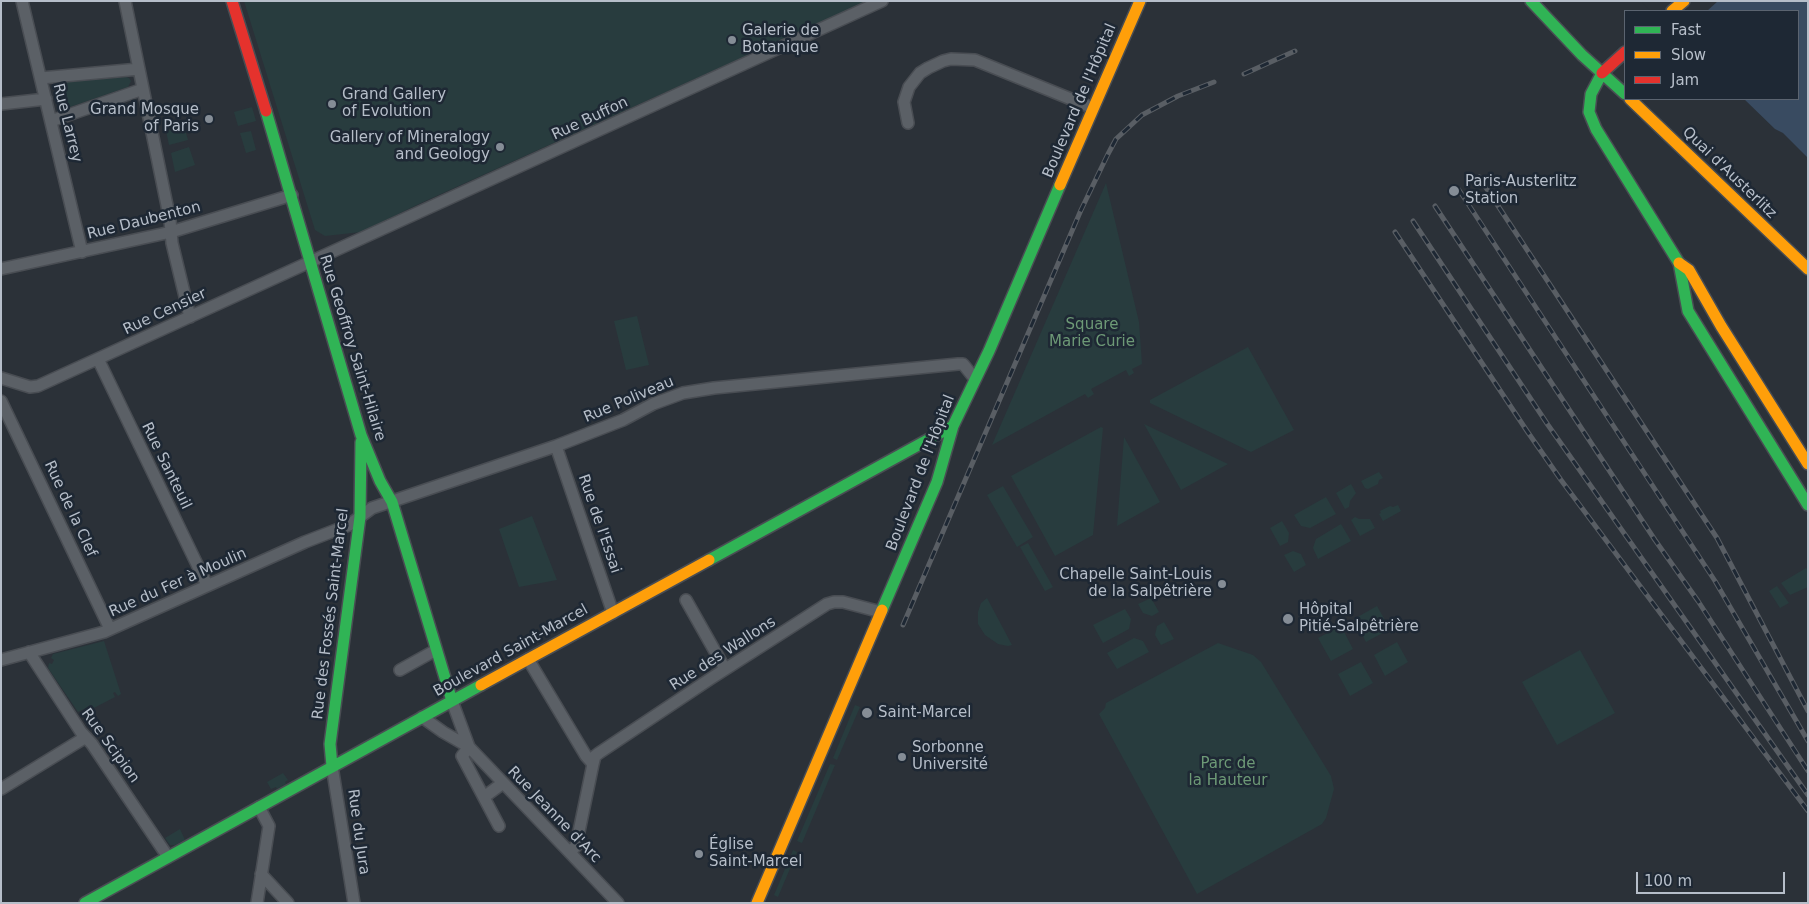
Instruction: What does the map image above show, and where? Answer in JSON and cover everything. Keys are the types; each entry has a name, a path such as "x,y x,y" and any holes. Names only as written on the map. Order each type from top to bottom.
{"main road":[{"name":"Rue Geoffroy Saint-Hilaire","path":"232,1 292,195 361,435 380,481 392,502 452,701"},
{"name":"Boulevard de l'Hôpital","path":"757,903 937,482 952,426 989,352 1140,1"},
{"path":"1530,1 1582,55 1624,93"},
{"path":"1673,10 1684,1"},
{"path":"1624,53 1602,73 1591,94 1589,112 1596,129 1679,263 1688,270 1808,464"},
{"name":"Quai d'Austerlitz","path":"1631,100 1808,270"},
{"path":"1679,263 1688,311 1808,505"},
{"name":"Boulevard Saint-Marcel","path":"85,903 952,426"},
{"name":"Rue des Fossés Saint-Marcel","path":"332,766 330,744 360,517 361,435"}],"street":[{"name":"Rue Larrey","path":"22,1 82,252"},
{"path":"125,1 190,317"},
{"name":"Rue Buffon","path":"310,262 882,1"},
{"path":"908,123 904,102 908,87 920,73 928,68 943,61 958,59 975,60 1093,108"},
{"path":"41,78 138,69"},
{"path":"51,121 143,89"},
{"path":"1,104 46,99"},
{"name":"Rue Daubenton","path":"1,269 171,232 292,195"},
{"name":"Rue Censier","path":"1,378 32,387 38,386 310,262"},
{"name":"Rue Santeuil","path":"98,359 207,585"},
{"name":"Rue Poliveau","path":"360,517 372,508 556,446 623,420 653,404 683,393 714,388 958,364 963,364 975,379"},
{"name":"Rue de la Clef","path":"2,402 110,630"},
{"name":"Rue de l'Essai","path":"556,446 613,612"},
{"name":"Rue du Fer à Moulin","path":"1,660 89,638 110,630 305,542 350,526 360,517"},
{"path":"686,600 725,669"},
{"name":"Rue des Wallons","path":"593,764 595,756 599,753 827,604 843,602 881,612"},
{"path":"400,670 436,650"},
{"name":"Rue Scipion","path":"29,652 168,857"},
{"path":"528,659 586,756 593,764 576,846 570,852"},
{"name":"Rue Jeanne d'Arc","path":"452,701 469,747"},
{"name":"Rue Jeanne d'Arc","path":"422,717 469,747 618,903"},
{"path":"1,789 86,737"},
{"path":"469,747 462,756 499,826"},
{"name":"Rue du Jura","path":"332,766 354,903"},
{"path":"484,797 503,783"},
{"path":"257,903 269,826 259,807"},
{"path":"261,874 288,903"}],"green space":[{"path":"244,1 867,1 361,232 325,236 315,230"},
{"path":"126,77 131,81 128,87 64,109 59,106 55,87 57,83"},
{"path":"252,107 256,121 238,126 234,112"},
{"path":"184,126 188,140 169,145 166,131"},
{"path":"251,131 256,150 246,153 240,133"},
{"path":"189,147 195,165 175,172 171,153"},
{"name":"Square Marie Curie","path":"1106,183 1139,322 1142,364 1132,369 1134,373 1129,376 1126,370 1091,389 1094,394 1088,398 1085,394 992,445"},
{"path":"637,316 649,365 626,370 614,321"},
{"path":"1248,347 1294,430 1251,452 1150,403 1150,400"},
{"path":"1144,424 1228,464 1181,490"},
{"path":"1101,427 1103,428 1093,535 1055,556 1011,476"},
{"path":"1124,437 1160,502 1117,526"},
{"path":"1379,472 1383,478 1379,480 1378,484 1368,489 1365,488 1361,481"},
{"path":"1351,484 1356,493 1350,501 1349,507 1345,509 1336,493"},
{"path":"1003,486 1033,537 1017,547 987,495"},
{"path":"1326,497 1336,514 1310,528 1301,526 1294,515"},
{"path":"1398,505 1401,511 1383,521 1379,514 1381,513 1380,511 1390,506"},
{"path":"532,516 557,580 519,587 499,529"},
{"path":"1355,517 1370,519 1375,528 1360,536 1351,520"},
{"path":"1282,521 1289,533 1288,542 1280,546 1270,528"},
{"path":"1341,524 1351,541 1318,559 1313,548 1316,539"},
{"path":"1028,543 1053,587 1045,591 1020,547"},
{"path":"1293,551 1301,554 1306,565 1294,572 1284,555"},
{"path":"1806,568 1808,570 1808,587 1790,595 1781,583"},
{"path":"1777,586 1789,603 1780,608 1769,591"},
{"path":"987,598 1012,645 998,644 985,635 978,624 978,612 981,603"},
{"path":"1151,598 1159,612 1152,616 1143,613 1138,604"},
{"path":"1377,606 1390,629 1366,642 1354,619"},
{"path":"1125,609 1131,619 1129,629 1103,643 1093,625"},
{"path":"1164,622 1174,639 1161,645 1155,635 1157,626"},
{"path":"1341,626 1353,649 1331,661 1318,638"},
{"path":"1134,638 1143,641 1149,652 1117,669 1107,653"},
{"path":"104,641 121,694 118,696 115,692 113,693 115,697 90,710 88,707 78,712 48,668 49,663 52,664 54,660 51,658 53,654"},
{"path":"1397,642 1408,662 1385,676 1374,655"},
{"name":"Parc de la Hauteur","path":"1218,643 1253,655 1261,662 1331,776 1334,789 1326,818 1322,824 1197,894 1099,714 1105,708 1106,703"},
{"path":"1580,650 1615,713 1557,745 1522,682"},
{"path":"1361,662 1373,683 1350,696 1338,674"},
{"path":"855,705 860,707 837,760 833,758"},
{"path":"830,764 835,765 802,843 797,841"},
{"path":"283,773 288,780 285,782 286,784 277,789 276,787 271,789 267,782"},
{"path":"180,829 185,840 175,845 170,845 165,838"},
{"path":"793,850 797,852 778,897 774,895"}],"water":[{"path":"1644,1 1808,1 1808,158 1745,100 1799,100 1799,10 1653,10"}],"pier":[{"path":"1643,1 1718,1 1708,10 1650,10 1642,3"}],"railway":[{"path":"1244,74 1295,51"},
{"path":"903,625 1081,210 1116,139 1142,115 1178,96 1214,82"},
{"path":"1479,177 1717,538 1808,711"},
{"path":"1459,190 1715,581 1808,741"},
{"path":"1435,206 1655,540 1698,601 1808,771"},
{"path":"1413,221 1548,425 1808,795"},
{"path":"1395,232 1561,480 1808,811"}],"traffic: fast":[{"path":"1531,1 1582,55 1624,93"},
{"path":"1602,73 1591,94 1589,112 1596,129 1679,263 1688,311 1808,505"},
{"path":"266,111 361,435 380,481 392,502 452,701"},
{"path":"882,610 937,482 953,426 989,351 1060,185"},
{"path":"709,560 953,426"},
{"path":"332,766 330,744 360,517 361,442"},
{"path":"85,903 481,685"}],"traffic: slow":[{"path":"1060,185 1140,1"},
{"path":"1673,10 1684,1"},
{"path":"1631,100 1808,269"},
{"path":"1679,263 1689,270 1721,326 1808,464"},
{"path":"481,685 709,560"},
{"path":"757,903 882,610"}],"traffic: jam":[{"path":"232,1 266,111"},
{"path":"1602,73 1624,53"}],"place":[{"name":"Galerie de Botanique","path":"732,40"},
{"name":"Grand Gallery of Evolution","path":"332,104"},
{"name":"Grand Mosque of Paris","path":"209,119"},
{"name":"Gallery of Mineralogy and Geology","path":"500,147"},
{"name":"Paris-Austerlitz Station","path":"1454,191"},
{"name":"Chapelle Saint-Louis de la Salpêtrière","path":"1222,584"},
{"name":"Hôpital Pitié-Salpêtrière","path":"1288,619"},
{"name":"Saint-Marcel","path":"867,713"},
{"name":"Sorbonne Université","path":"902,757"},
{"name":"Église Saint-Marcel","path":"699,854"}]}
